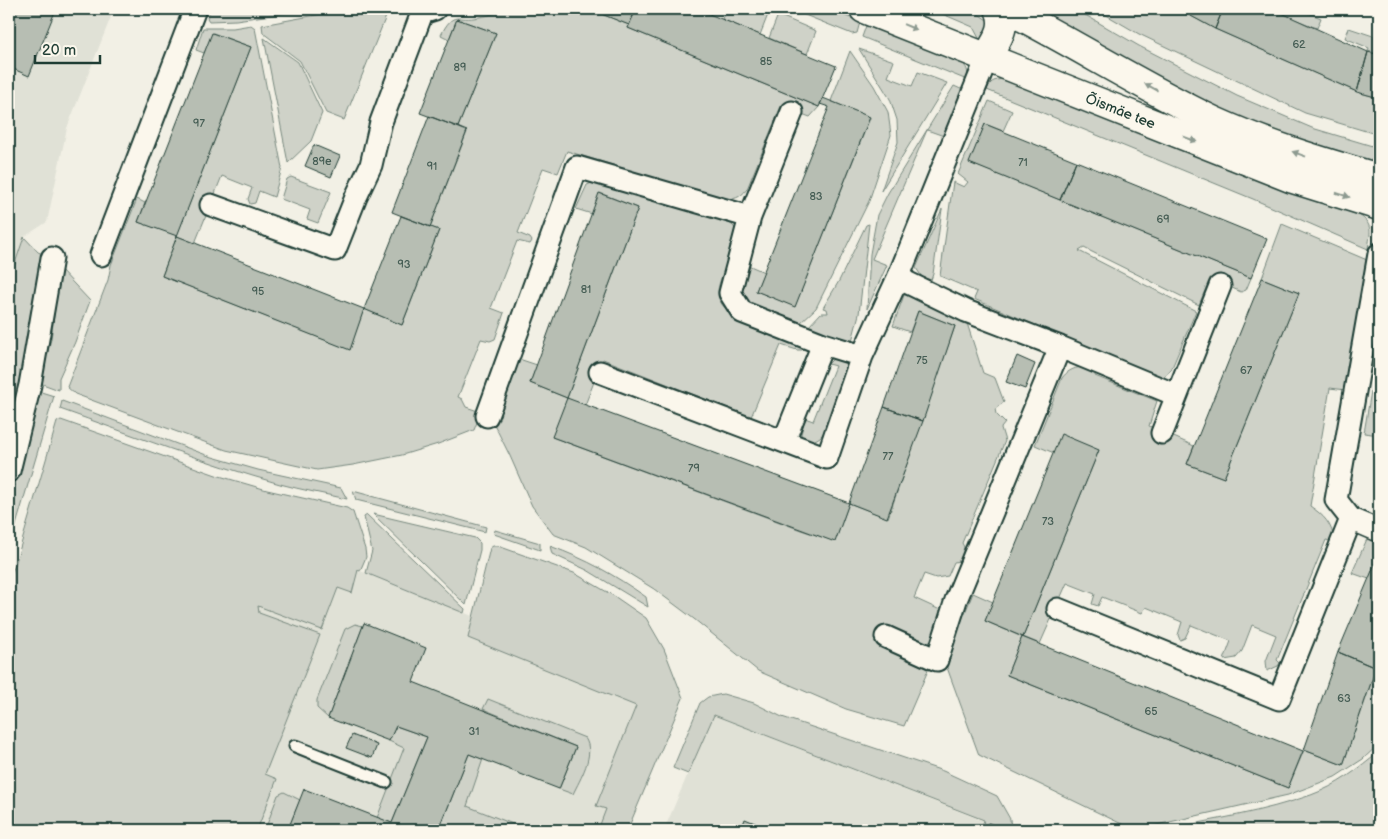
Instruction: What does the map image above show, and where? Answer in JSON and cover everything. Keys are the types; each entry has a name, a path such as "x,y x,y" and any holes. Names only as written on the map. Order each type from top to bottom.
{"main road":[{"name":"Õismäe tee","path":"864,9 989,54 1293,179 1379,206"},
{"path":"989,54 998,41 1003,26 999,9"},
{"path":"1007,9 1215,121 1315,160 1379,178"},
{"path":"989,54 1000,49 1169,115 1215,121"}],"street":[{"path":"101,255 195,9"},
{"path":"211,204 335,250 371,165 381,122 422,13 435,9"},
{"path":"600,372 827,458 862,356 898,278 989,54"},
{"path":"792,112 750,217 730,293 742,312 823,344 862,356"},
{"path":"487,416 577,167 750,217"},
{"path":"1379,254 1336,500 1351,519 1379,531"},
{"path":"9,471 30,384 52,258"},
{"path":"898,278 966,310 1176,395"},
{"path":"1162,433 1220,286"},
{"path":"784,441 823,344"},
{"path":"886,637 937,660 956,600 1060,347"},
{"path":"1058,608 1279,699 1351,519"}],"lane":[{"path":"295,746 386,782"}],"shaded area":[{"path":"9,9 114,9 67,128 47,222 24,237 9,281"},
{"path":"211,9 261,9 268,11 269,9 314,9 236,20 209,21 207,18"},
{"path":"349,9 389,9 344,120 326,113 300,61 263,33 262,25"},
{"path":"506,9 589,9 629,25 628,28 819,107 810,117 781,106 747,189 742,195 734,199 723,199 567,151 558,173 543,168 518,233 530,238 532,241 530,244 517,241 491,308 504,313 495,339 490,341 481,339 458,397 462,399 466,407 481,412 474,430 438,444 402,455 317,470 226,450 75,394 67,387 137,199 145,203 138,222 177,235 251,47 213,33 204,53 196,50 203,28 233,28 251,25 255,28 282,168 274,197 259,191 255,203 250,204 248,199 252,188 222,176 195,243 177,236 162,276 349,349 364,309 402,325 439,230 430,227 467,132 458,127 496,33 457,19 449,39 441,35 445,27 453,19 490,15"},
{"path":"726,9 760,9 769,12 760,35 722,19"},
{"path":"790,9 829,9 860,22 857,33 852,34"},
{"path":"931,9 971,9 993,24 981,42 973,27"},
{"path":"1039,9 1075,9 1139,46 1237,96 1312,128 1379,148 1379,167 1344,157 1237,117 1157,77"},
{"path":"1096,9 1178,9 1215,29 1357,92 1379,98 1379,135 1305,113 1139,34"},
{"path":"1281,9 1298,9 1321,18 1317,28 1279,13"},
{"path":"778,15 816,31 807,54 769,38"},
{"path":"867,23 961,61 967,70 967,80 862,37"},
{"path":"1349,28 1379,38 1379,54 1368,51 1369,48 1345,38"},
{"path":"264,38 298,62 322,113 311,141 288,163"},
{"path":"859,49 894,61 888,77 912,86 918,72 947,83 881,191 898,142 897,120 890,99"},
{"path":"850,51 874,86 888,112 891,135 869,201 816,308 799,324 750,303 744,295 743,281 748,265 764,272 756,291 795,306 870,118 831,101"},
{"path":"1004,79 1291,193 1359,215 1369,226 1368,249 1253,199 987,90 993,82"},
{"path":"954,86 963,90 944,136 927,130 872,259 887,265 867,309 870,254 877,215 888,193"},
{"path":"989,101 1012,111 1003,131 985,124 970,163 1251,278 1246,290 1241,292 1210,278 1199,305 1084,248 1079,251 1196,311 1171,370 1163,377 974,299 977,292 940,276 953,182 964,187 968,182 958,174"},
{"path":"291,177 331,192 318,223 307,219 310,210 281,199 287,179"},
{"path":"594,182 725,220 732,225 737,238 718,288 720,302 735,317 803,347 802,350 797,350 781,345 751,417 603,359 585,405 552,437 801,530 835,541 849,503 888,518 955,326 918,311 910,332 893,326 904,295 913,295 965,317 983,373 995,378 1004,402 995,409 996,414 1005,423 1001,428 1005,441 962,543 964,547 960,561 954,562 948,576 936,578 924,574 914,598 938,609 945,615 929,668 904,726 846,709 758,671 654,589 586,547 553,534 532,506 494,424 494,417 519,359 537,365 530,383 567,398 638,208 600,193 592,214 576,209 587,185"},
{"path":"942,209 931,280 922,277 916,268"},
{"path":"869,224 859,314 852,341 842,346 808,327 821,313 828,313 827,309 823,308 839,281 866,225"},
{"path":"1282,224 1367,260 1346,390 1330,388 1310,506 1327,521 1332,530 1334,542 1326,540 1277,660 1280,663 1278,666 1267,671 1266,661 1276,635 1252,625 1242,651 1236,658 1224,660 1231,641 1191,625 1185,638 1180,640 1178,635 1182,622 1146,607 1142,613 1102,597 1098,606 1092,604 1095,594 1067,583 1040,644 1023,637 1099,450 1054,453 1035,445 1062,378 1073,369 1097,368 1095,376 1157,401 1149,426 1194,446 1187,464 1224,478 1299,293 1262,278"},
{"path":"24,237 38,252 52,258 9,471 9,281"},
{"path":"60,269 90,301 59,378 59,390 40,383 51,339"},
{"path":"1379,343 1379,435 1364,433"},
{"path":"835,357 845,362 847,366 846,378 836,406 821,436 812,441 803,440 801,434 805,418 813,421 835,366 828,364"},
{"path":"38,391 54,396 9,549 9,508"},
{"path":"62,401 209,456 258,470 341,488 347,499 280,484 197,458 60,409"},
{"path":"61,420 216,475 267,490 347,508 353,512 366,557 360,571 358,570 352,593 338,588 322,630 258,606 259,613 320,635 265,774 277,779 257,830 9,830 9,579 15,565 57,422"},
{"path":"353,491 486,527 485,532 356,500"},
{"path":"373,514 475,538 480,543 480,550 466,605"},
{"path":"367,515 465,609 464,613 366,573 372,551 364,517"},
{"path":"495,530 540,543 540,550 494,534"},
{"path":"1379,538 1379,560 1377,559 1369,579 1352,573 1367,539"},
{"path":"498,546 574,573 614,596 646,618 664,649 683,698 630,824 622,830 598,830 606,809 596,806 636,706 468,638 490,548"},
{"path":"550,546 588,562 622,581 646,597 648,607 587,570 552,554"},
{"path":"358,570 666,694 612,830 9,830 9,635"},
{"path":"973,593 993,602 985,621 1022,637 1007,675 1288,788 1304,750 1343,765 1379,660 1379,744 1363,759 1335,777 1288,795 1139,829 1130,828 979,755 945,662"},
{"path":"355,624 363,626 328,718 317,708 317,700 345,629"},
{"path":"723,694 754,703 782,717 943,771 997,796 1010,819 1011,830 1006,830 989,823 985,830 981,830 984,820 714,715 688,774 673,768 700,703 708,697"},
{"path":"488,699 585,738 589,751 588,759 573,794 559,789 576,747 483,709"},
{"path":"713,715 984,821 981,830 664,830"},
{"path":"396,726 427,737 392,823 377,818 404,748 389,741"},
{"path":"1379,752 1379,830 1162,830 1256,811 1311,795 1347,776"},
{"path":"469,754 483,759 467,806 528,830 439,830"},
{"path":"284,792 300,800 289,827 296,830 265,830 278,795"}],"building":[{"path":"9,9 56,9 29,76 9,67"},
{"path":"589,9 636,9 629,25"},
{"path":"636,9 697,9 836,66 819,107 628,28"},
{"path":"1178,9 1223,9 1215,29"},
{"path":"1223,9 1273,9 1368,52 1357,92 1215,29"},
{"path":"457,19 496,33 458,127 420,113"},
{"path":"212,33 251,47 177,236 138,222"},
{"path":"1368,52 1379,55 1379,98 1357,92"},
{"path":"823,98 870,117 795,307 756,291 829,107 820,104"},
{"path":"429,116 467,131 430,227 392,212"},
{"path":"985,124 1076,161 1060,200 969,163"},
{"path":"314,145 340,156 331,177 305,166"},
{"path":"1076,161 1267,239 1251,278 1060,200"},
{"path":"599,193 638,208 567,398 530,383"},
{"path":"401,216 439,230 402,325 364,309"},
{"path":"177,236 364,309 350,350 162,276"},
{"path":"1262,278 1299,293 1224,478 1187,464"},
{"path":"918,311 955,326 923,421 884,407"},
{"path":"1017,356 1035,364 1025,389 1006,382"},
{"path":"567,398 849,503 835,542 552,437"},
{"path":"884,407 923,421 887,518 849,503"},
{"path":"1061,434 1099,450 1023,637 985,621"},
{"path":"1379,461 1379,489 1375,489"},
{"path":"1377,559 1379,560 1379,660 1376,668 1338,652"},
{"path":"364,623 426,648 413,682 576,747 559,789 469,754 439,830 296,830 289,827 304,789 392,823 427,737 396,726 389,741 328,718"},
{"path":"1022,637 1303,751 1288,788 1007,675"},
{"path":"1338,652 1376,668 1343,765 1304,750"},
{"path":"352,735 377,745 372,758 346,748"},
{"path":"745,819 772,830 741,830"},
{"path":"988,823 1006,830 985,830"}]}
